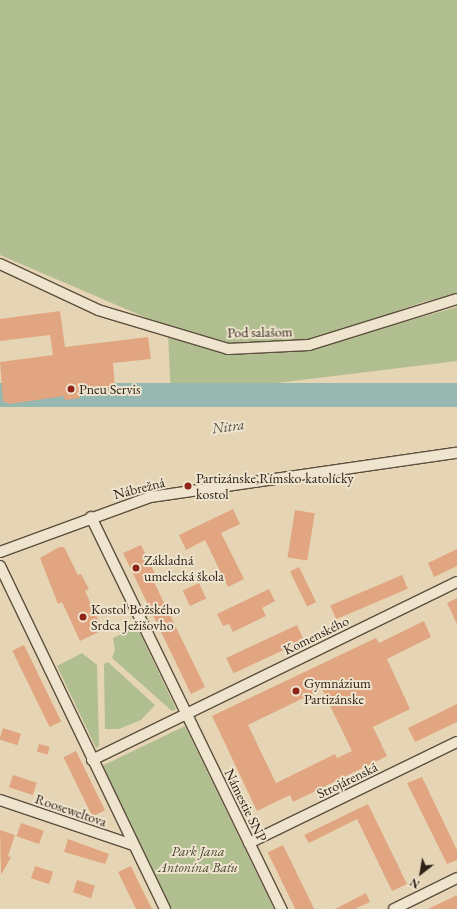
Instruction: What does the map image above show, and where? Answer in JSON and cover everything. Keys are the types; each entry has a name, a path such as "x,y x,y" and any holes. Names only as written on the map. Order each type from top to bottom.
{"street":[{"name":"Pod salašom","path":"0,264 98,310 228,349 309,345 457,299"},
{"name":"Nábrežná","path":"0,552 91,517 150,497 457,453"},
{"name":"Námestie SNP","path":"91,517 281,909"},
{"path":"0,566 165,909"},
{"name":"Komenského","path":"186,713 457,582"},
{"path":"92,760 186,713"},
{"name":"Strojárenská","path":"249,843 457,742"},
{"name":"Rooseweltova","path":"0,800 133,845"},
{"path":"394,909 457,878"}],"green space":[{"path":"0,0 457,0 457,295 423,302 316,340 229,346 170,328 0,255"},
{"path":"457,307 457,361 171,396 168,334 223,354 306,350"},
{"path":"137,627 176,709 172,711 112,658 115,650 113,638"},
{"path":"82,653 97,665 99,746 96,748 57,666"},
{"path":"108,662 155,705 141,720 119,729 105,729 104,664"},
{"name":"Park Jana Antonína Baťu","path":"185,726 274,909 171,909 102,766"}],"water":[{"path":"0,383 457,383 457,407 0,407"}],"building":[{"path":"60,311 65,347 148,337 151,359 113,363 115,389 79,393 80,398 65,400 64,396 9,404 3,401 0,362 53,355 50,335 0,341 0,319"},
{"path":"233,509 240,524 221,533 244,579 228,587 205,540 186,550 179,535"},
{"path":"295,510 315,513 307,561 287,557"},
{"path":"141,545 158,580 154,582 205,687 191,694 123,553"},
{"name":"Kostol Božského Srdca Ježišovho","path":"59,547 64,547 78,575 81,574 89,589 85,591 103,630 80,641 62,602 58,604 40,558"},
{"path":"457,549 457,566 434,577 428,563"},
{"path":"299,567 316,602 307,606 290,571"},
{"path":"402,575 408,589 336,619 330,605"},
{"path":"199,583 206,598 190,606 183,591"},
{"path":"269,589 275,601 262,608 266,616 233,632 229,624 223,626 217,614"},
{"path":"457,598 457,624 447,603"},
{"path":"424,621 431,637 387,659 410,709 373,727 387,756 293,802 290,795 257,811 212,716 376,638 379,643","holes":["322,689 352,751 337,758 335,754 276,783 248,725"]},
{"path":"297,625 304,640 233,673 226,658"},
{"path":"24,645 61,721 50,727 12,651"},
{"path":"457,704 457,722 415,742 408,728"},
{"path":"3,728 21,734 17,745 0,740"},
{"path":"39,744 50,747 48,755 37,752"},
{"path":"76,751 105,810 92,816 63,757"},
{"path":"13,775 37,783 33,795 9,787"},
{"path":"422,777 457,850 457,860 447,864 407,783"},
{"path":"368,804 407,884 392,891 357,819 309,843 304,835"},
{"path":"21,823 44,831 39,844 16,836"},
{"path":"0,830 15,835 8,856 11,857 1,875"},
{"path":"68,839 109,854 105,864 64,852"},
{"path":"283,845 314,909 295,909 268,852"},
{"path":"35,866 53,872 49,884 31,878"},
{"path":"131,866 152,909 136,909 118,872"},
{"path":"77,880 95,886 91,898 73,892"},
{"path":"366,893 370,902 355,909 335,909"},
{"path":"457,895 457,909 428,909"}],"place":[{"name":"Pneu Servis","path":"71,389"},
{"name":"Partizánske,Rímsko-katolícky kostol","path":"188,486"},
{"name":"Základná umelecká škola","path":"136,568"},
{"name":"Kostol Božského Srdca Ježišovho","path":"83,617"},
{"name":"Gymnázium Partizánske","path":"296,691"}],"water label":[{"name":"Nitra","path":"228,426"}]}
